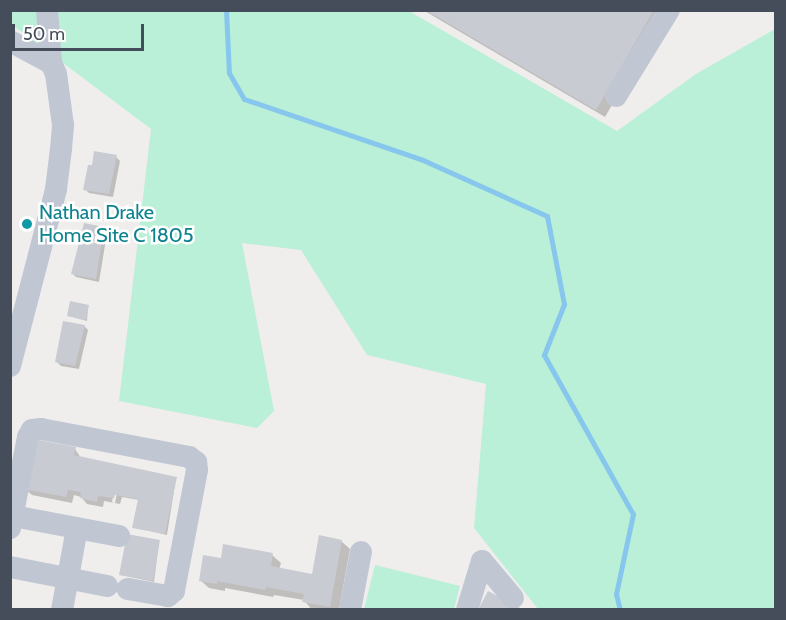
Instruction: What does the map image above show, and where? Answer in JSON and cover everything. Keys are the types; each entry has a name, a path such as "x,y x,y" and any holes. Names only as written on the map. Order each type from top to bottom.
{"street":[{"path":"10,366 19,302 56,189 61,149 63,125 56,74 51,63 47,10"},
{"path":"616,96 669,10"},
{"path":"10,41 51,63"},
{"path":"10,567 168,596 174,591 197,470 193,459 36,429 28,437 12,522 77,528 118,536"},
{"path":"62,609 77,528"},
{"path":"350,609 361,552"},
{"path":"467,609 482,561 513,598"}],"green space":[{"path":"10,11 409,11 617,131 696,74 775,29 775,609 538,609 474,528 486,384 367,355 301,250 242,243 274,411 257,428 119,401 151,129 11,24"},
{"path":"375,565 460,586 454,609 364,609"}],"building":[{"path":"426,10 654,10 596,110"},
{"path":"94,151 117,155 109,194 83,190 88,165 92,165"},
{"path":"84,223 104,227 96,279 71,274"},
{"path":"70,301 89,305 86,320 67,316"},
{"path":"63,321 85,325 75,366 55,362"},
{"path":"33,439 76,447 74,455 177,477 165,534 132,528 138,499 115,495 114,498 98,496 97,502 80,498 81,492 68,490 66,497 24,489"},
{"path":"127,534 160,540 153,581 119,575"},
{"path":"319,535 342,540 330,607 302,602 304,594 266,587 265,590 217,581 217,584 199,581 203,555 221,558 223,544 273,553 271,566 312,574"},
{"path":"488,591 524,610 478,610"}],"waterway":[{"path":"226,10 229,73 244,99 423,160 547,216 564,304 544,355 633,514 616,594 620,610"}],"place":[{"name":"Nathan Drake Home Site C 1805","path":"27,224"}]}
